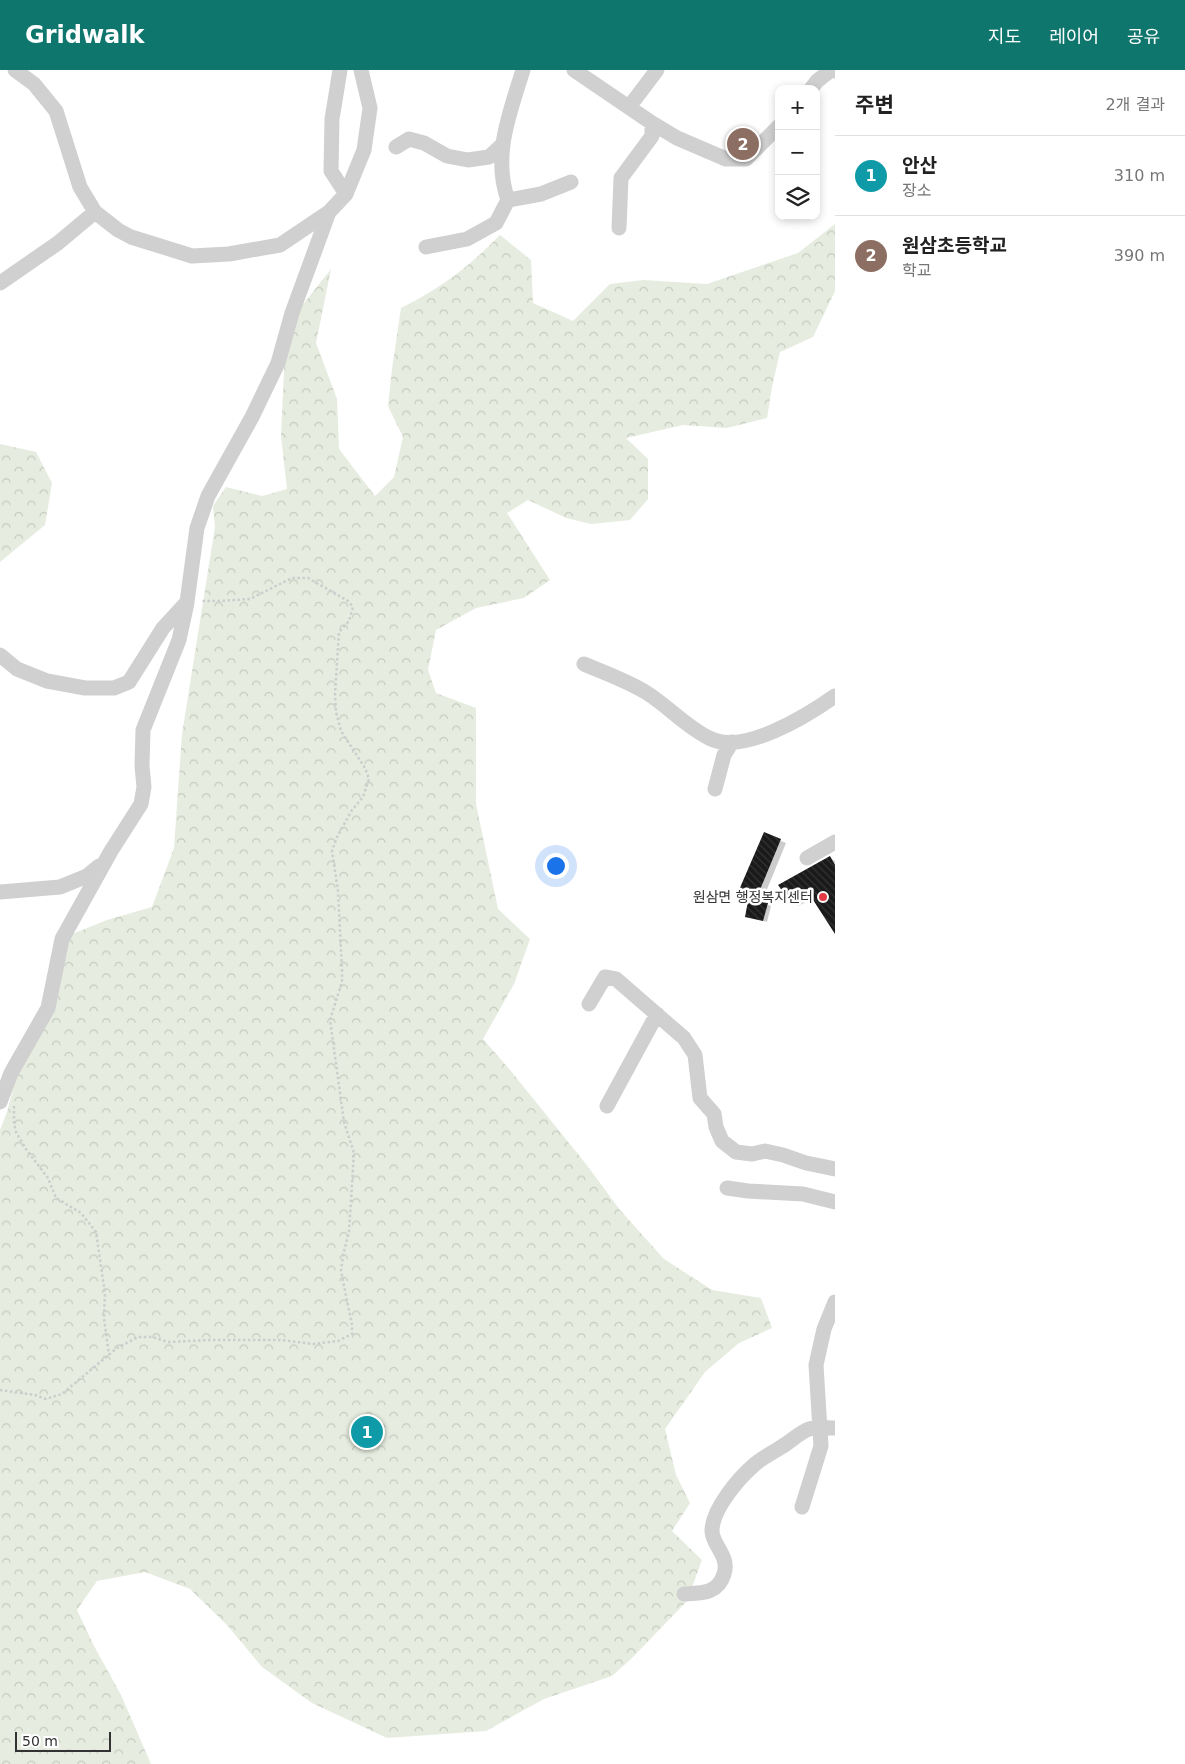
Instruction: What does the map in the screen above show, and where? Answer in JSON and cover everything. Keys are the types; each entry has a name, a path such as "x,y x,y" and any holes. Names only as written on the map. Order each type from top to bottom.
{"street":[{"path":"15,70 34,84 56,111 80,187 95,212 118,230 131,237 192,256 229,254 280,245 329,212 346,194 364,150 370,108 361,70"},
{"path":"340,70 332,119 331,172 346,194"},
{"path":"426,247 467,239 496,223 508,200 504,190 501,165 503,135 523,70"},
{"path":"574,70 677,138 726,159 746,159 775,130"},
{"path":"629,107 657,70"},
{"path":"814,85 831,70 835,71"},
{"path":"619,228 620,178 652,136 652,123"},
{"path":"396,147 409,139 424,143 447,156 468,160 489,157 502,144"},
{"path":"508,200 541,194 571,182"},
{"path":"0,283 58,243 95,212"},
{"path":"0,1102 11,1073 48,1008 62,940 106,860 141,804 144,787 142,766 143,730 179,640 187,600 197,528 208,496 252,417 278,364 292,313 329,212"},
{"path":"0,655 17,669 47,681 85,688 114,688 129,682 163,628 187,600"},
{"path":"584,664 645,692 682,721 711,740 732,742 763,736 803,718 835,696"},
{"path":"715,789 724,755 732,742"},
{"path":"807,858 835,842"},
{"path":"0,892 60,888 87,876 106,860"},
{"path":"589,1004 605,977 616,979 684,1038 695,1055 700,1098 714,1114 716,1127 722,1141 736,1152 752,1154 765,1151 783,1155 806,1164 835,1169"},
{"path":"607,1106 657,1014"},
{"path":"727,1188 803,1194 835,1202"},
{"path":"802,1506 821,1446 816,1365 824,1329 835,1302"},
{"path":"684,1594 707,1593 718,1584 725,1573 724,1558 712,1533 714,1521 722,1504 755,1464 807,1430 819,1427 835,1428"}],"path":[{"path":"0,1390 35,1395 46,1399 62,1394 109,1355 138,1337 152,1337 168,1342 281,1340 313,1344 338,1341 352,1334 341,1271 349,1232 354,1153 344,1122 330,1020 342,982 342,940 332,851 337,837 352,810 363,797 369,779 341,731 336,712 335,694 339,632 349,621 353,607 348,601 308,578 292,578 250,599 220,601 187,600"},
{"path":"16,1099 13,1111 14,1123 16,1132 26,1149 48,1178 56,1198 81,1213 96,1232 105,1294 104,1318 109,1355"}],"green space":[{"path":"835,224 835,291 813,337 780,352 767,418 727,428 683,425 626,438 648,459 648,499 630,520 591,524 566,518 528,500 507,513 550,580 524,598 476,608 436,630 428,670 436,693 476,708 476,804 498,909 530,939 514,984 483,1039 586,1164 620,1210 664,1259 712,1290 761,1298 772,1328 739,1343 705,1372 665,1429 676,1475 690,1503 672,1531 702,1560 687,1601 612,1676 544,1699 486,1731 387,1738 312,1703 262,1667 227,1625 190,1589 145,1572 97,1581 77,1610 121,1695 151,1764 0,1764 0,1130 7,1112 19,1066 70,935 107,920 152,907 174,848 182,734 215,527 213,506 226,487 262,496 287,489 281,436 285,350 301,307 331,269 316,343 337,399 339,449 375,496 394,477 403,437 388,406 401,308 429,293 454,276 500,235 531,260 533,303 573,321 610,284 643,280 707,284 798,253"},
{"path":"0,444 36,452 52,483 45,525 0,562"}],"building":[{"path":"764,832 781,839 757,897 739,890"},
{"name":"원삼면 행정복지센터","path":"830,856 835,865 835,934 808,892 790,902 778,885"},
{"path":"752,899 768,903 763,921 745,917 748,901"}],"place":[{"name":"원삼초등학교","path":"743,144"},
{"name":"원삼면 행정복지센터","path":"823,897"},
{"name":"안산","path":"367,1432"}]}
